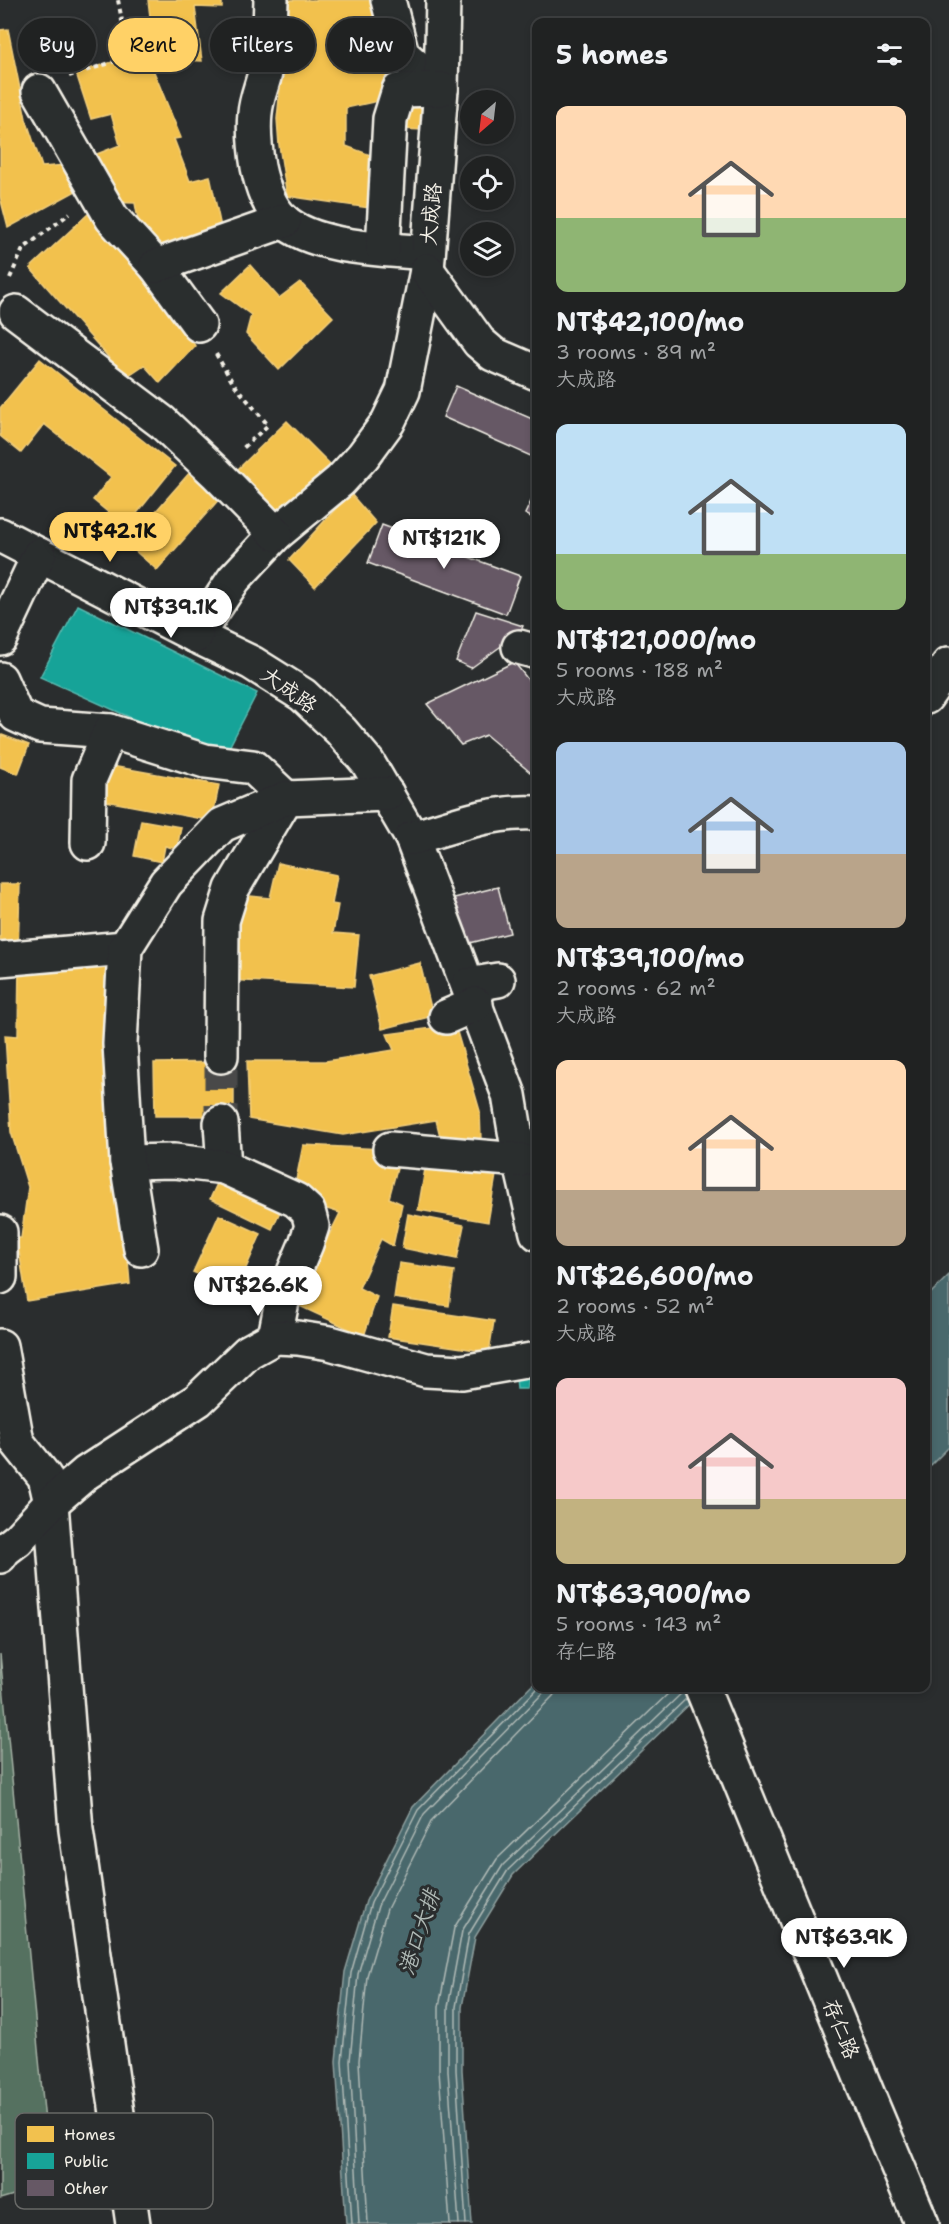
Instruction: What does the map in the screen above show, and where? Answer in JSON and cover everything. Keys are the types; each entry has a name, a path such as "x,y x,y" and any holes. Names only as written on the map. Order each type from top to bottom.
{"street":[{"path":"270,0 269,47 255,110 254,144 261,185 271,206 284,221 302,232 325,241 383,249 427,262 479,342 493,354 532,371"},
{"path":"388,0 402,54 441,89"},
{"name":"大成路","path":"443,0 441,89 427,262 403,391 388,422 363,456 340,481 276,534 234,579 196,636 252,663 303,695 341,731 368,763 387,794 412,838 481,990 509,1095 532,1212"},
{"path":"383,249 390,119 399,90 441,89"},
{"path":"39,91 112,218 156,266 199,325"},
{"path":"156,266 284,221"},
{"path":"16,312 162,422 276,534"},
{"path":"0,535 196,636"},
{"path":"0,638 39,555"},
{"path":"930,691 949,664"},
{"path":"0,679 16,715 40,726 110,730 205,761 252,767 286,798"},
{"path":"88,843 89,780 110,730"},
{"path":"141,1249 127,1162 120,1044 125,948 166,883 222,825 286,798 387,794"},
{"path":"221,1056 222,921 232,889 286,798"},
{"path":"412,838 491,814 532,813"},
{"path":"0,959 125,948"},
{"path":"446,1017 481,990"},
{"path":"221,1123 224,1167"},
{"path":"390,1149 520,1160"},
{"path":"127,1162 174,1161 224,1167 296,1200 308,1212 312,1226 282,1300 274,1337"},
{"path":"0,1232 0,1277"},
{"path":"0,1556 51,1503 86,1473 198,1400 248,1352 274,1337 330,1343 426,1370 462,1372 532,1360"},
{"path":"0,1346 17,1442 45,1477 51,1503 76,1830 117,2113"},
{"name":"存仁路","path":"704,1692 922,2224"},
{"path":"131,2209 133,2224"}],"path":[{"path":"118,0 121,18"},
{"path":"39,91 76,73 108,63"},
{"path":"16,312 10,278 23,249 96,192"},
{"path":"199,325 233,383 267,424 216,473"}],"green space":[{"path":"0,1654 44,2113 15,2113 15,2195 0,2199"}],"water":[{"path":"949,1275 949,1447 930,1466 930,1294"},
{"name":"港口大排","path":"532,1685 532,1692 702,1692 513,1875 475,1937 462,2007 462,2070 472,2224 346,2224 336,2061 345,1972 366,1901 413,1807"}],"building: Homes":[{"path":"148,0 222,0 222,8 195,7 196,18 150,18"},
{"path":"289,0 383,0 380,18 327,18 327,72 395,72 392,98 346,108 346,146 381,159 376,209 287,196 277,119 282,72 315,72 315,18 287,18"},
{"path":"8,29 26,119 42,167 66,165 76,191 8,228 0,197 0,30"},
{"path":"198,30 202,61 198,61"},
{"path":"108,63 108,72 154,72 181,138 174,139 190,181 210,176 222,232 169,254 139,225 135,203 102,202 79,161 120,145 111,114 91,119 76,73 96,72 96,67"},
{"path":"404,102 425,103 424,130 401,129"},
{"path":"88,214 116,239 127,262 176,314 195,346 160,383 144,365 126,377 30,268"},
{"path":"250,265 279,298 300,282 333,317 279,370 246,334 251,315 221,293"},
{"path":"40,359 175,466 126,527 93,500 111,477 44,424 21,453 0,436 0,408"},
{"path":"287,421 332,466 282,515 237,470"},
{"path":"191,471 221,497 157,570 127,544"},
{"path":"350,493 376,523 315,587 289,560"},
{"path":"2,735 29,745 18,774 0,767"},
{"path":"106,765 219,785 212,821 100,800"},
{"path":"141,820 181,827 177,849 165,846 162,862 134,856"},
{"path":"278,863 337,875 332,904 338,905 333,933 359,935 354,987 229,980 240,895 270,898"},
{"path":"0,884 20,884 18,954 0,954"},
{"path":"116,957 110,1046 130,1284 27,1301 17,1238 21,1238 28,1187 11,1132 5,1035 18,1036 19,962"},
{"path":"420,963 433,1016 382,1029 369,976"},
{"path":"455,1025 480,1111 481,1140 441,1140 436,1120 343,1135 249,1119 247,1061 326,1061 394,1050 387,1034"},
{"path":"234,1062 234,1116 155,1116 154,1063"},
{"path":"303,1145 402,1150 389,1198 402,1204 393,1246 381,1239 359,1288 377,1297 364,1336 295,1304 340,1213 315,1205 294,1190"},
{"path":"426,1163 496,1175 488,1222 418,1210"},
{"path":"221,1175 284,1203 272,1229 210,1199"},
{"path":"408,1214 464,1225 457,1259 402,1248"},
{"path":"219,1215 261,1234 236,1291 193,1272"},
{"path":"399,1263 454,1271 449,1306 394,1298"},
{"path":"393,1306 494,1321 489,1352 388,1337"}],"building: Public":[{"path":"78,605 257,693 223,759 40,677"},
{"path":"529,1376 527,1389 517,1389 516,1377"}],"building: Other":[{"path":"456,386 532,419 532,457 443,417"},
{"path":"532,499 532,518 525,514"},
{"path":"382,525 520,576 506,614 368,563"},
{"path":"476,611 523,626 512,647 504,644 471,668 456,661"},
{"path":"514,662 532,685 532,774 486,735 461,745 427,704"},
{"path":"498,887 510,933 466,944 454,898"}],"tunnel":[{"path":"221,1056 221,1123"}]}
